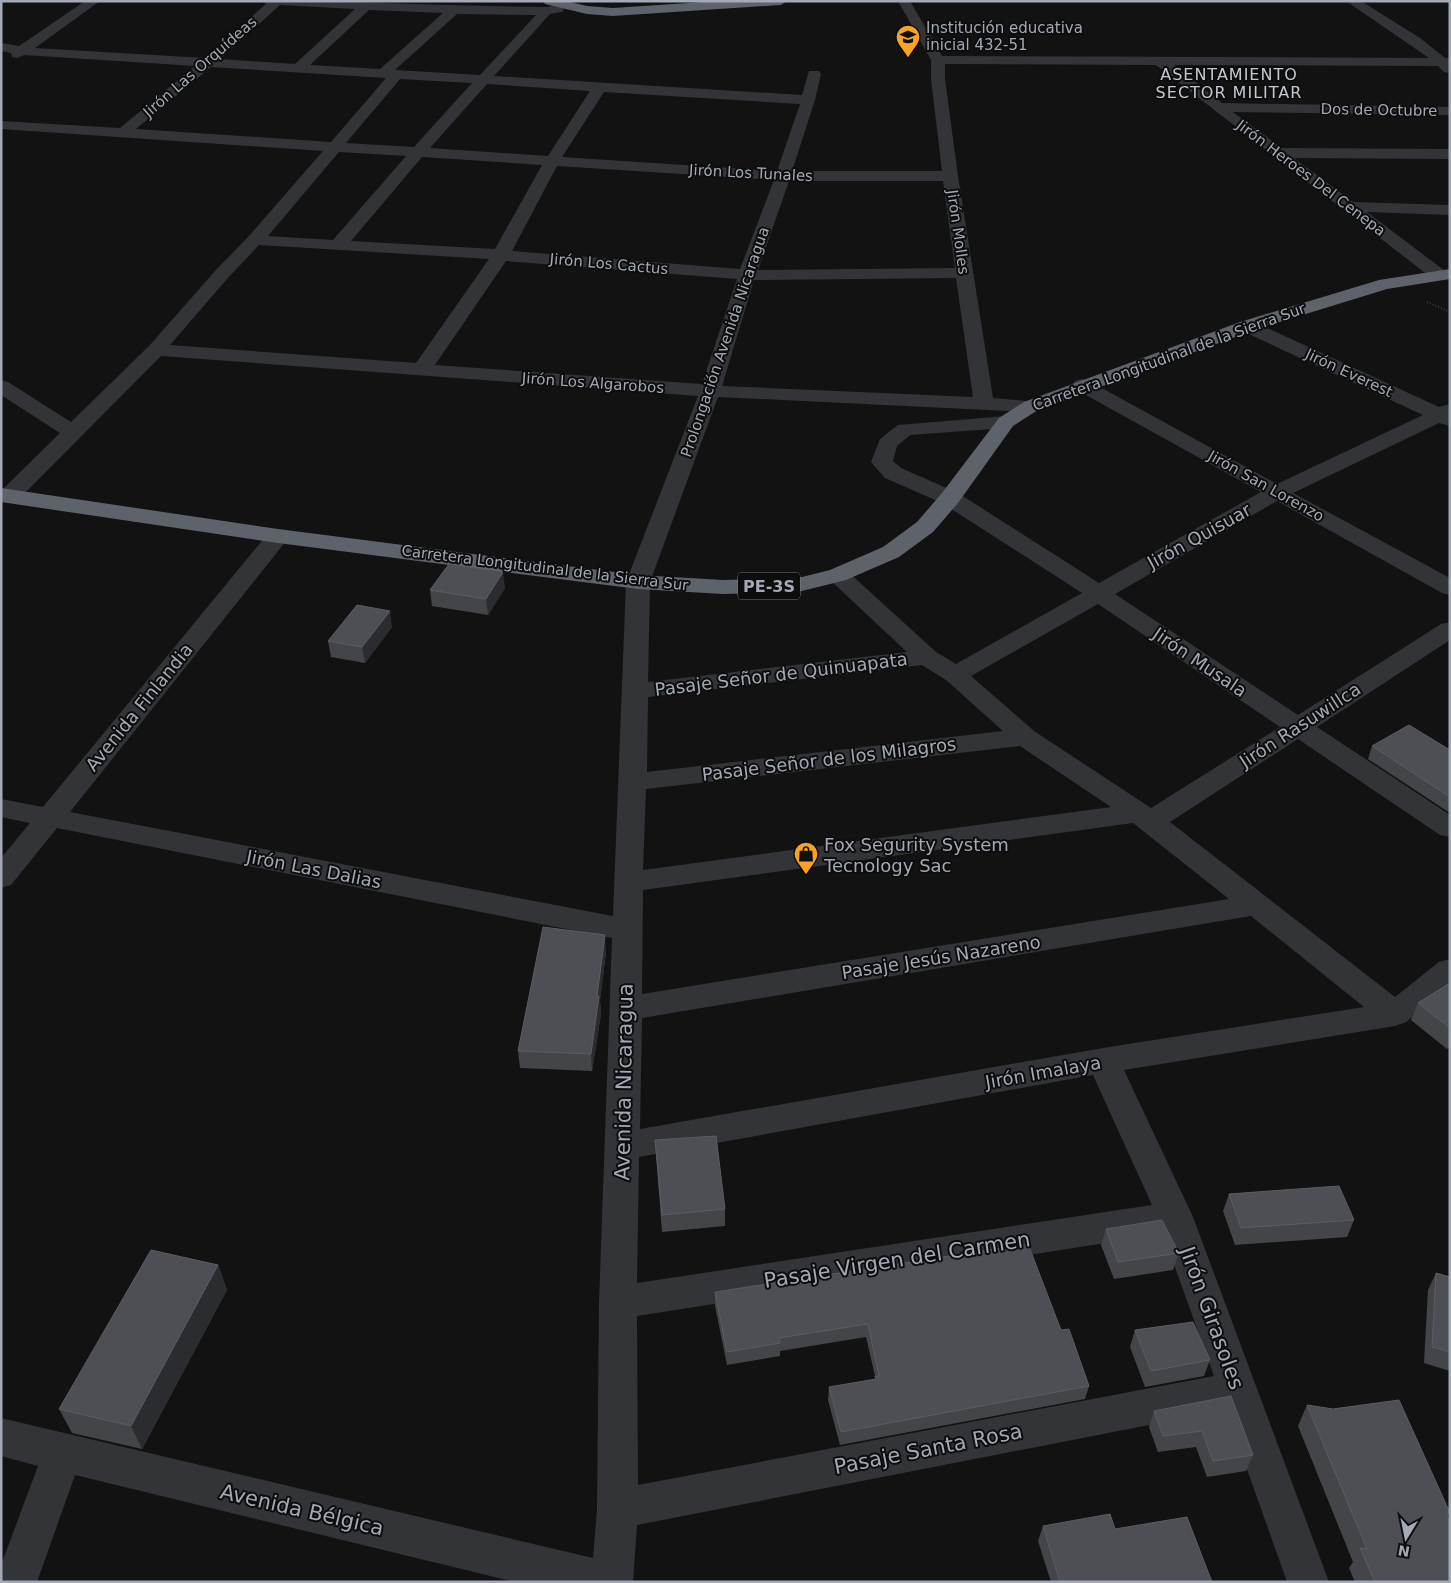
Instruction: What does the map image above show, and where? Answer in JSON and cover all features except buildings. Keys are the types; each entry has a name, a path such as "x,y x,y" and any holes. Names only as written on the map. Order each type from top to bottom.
{"highway":[{"path":"569,7 613,12 781,1"},
{"name":"Carretera Longitudinal de la Sierra Sur","path":"5,496 278,536 638,582 723,587 798,585 838,575 892,552 925,527 950,498 1006,422 1031,406 1082,385 1247,326 1385,284 1445,275"}],"street":[{"path":"22,50 94,1"},
{"path":"267,1 454,10 547,6 569,7"},
{"path":"904,1 938,60 1447,65"},
{"path":"1352,1 1390,26 1421,43 1447,65"},
{"name":"Jirón Las Orquídeas","path":"123,133 276,2"},
{"path":"298,68 366,6"},
{"path":"337,246 547,6"},
{"path":"5,496 156,350 221,275 255,240 334,147 391,73 454,10"},
{"path":"5,54 22,50 808,100"},
{"name":"Jirón Molles","path":"938,60 938,79 950,176 984,404"},
{"name":"Jirón Heroes Del Cenepa","path":"1160,61 1348,207 1445,275"},
{"name":"Prolongación Avenida Nicaragua","path":"638,582 710,391 748,275 784,176 808,100 814,74"},
{"path":"421,371 501,256 552,161 599,88"},
{"name":"Dos de Octubre","path":"1219,107 1450,111"},
{"name":"Jirón Los Tunales","path":"1,125 784,176 950,176"},
{"path":"1279,153 1450,154"},
{"path":"1348,207 1450,210"},
{"name":"Jirón Los Cactus","path":"255,240 748,275 963,273"},
{"name":"Jirón Everest","path":"1247,326 1446,415"},
{"name":"Jirón Los Algarobos","path":"156,350 710,391 1031,406"},
{"name":"Jirón San Lorenzo","path":"1082,385 1450,588"},
{"path":"1,386 73,432"},
{"name":"Jirón Quisuar","path":"955,675 1277,492 1446,415"},
{"name":"Jirón Musala","path":"1006,422 905,429 887,443 882,462 893,473 950,498 1450,828"},
{"name":"Avenida Finlandia","path":"1,878 278,536"},
{"path":"838,575 927,657 955,675 1025,737 1145,817 1395,1014"},
{"name":"Avenida Nicaragua","path":"612,1582 618,1509 618,1302 628,882 633,782 638,582"},
{"name":"Jirón Rasuwillca","path":"1145,817 1297,727 1450,629"},
{"name":"Pasaje Señor de Quinuapata","path":"635,691 927,657"},
{"name":"Pasaje Señor de los Milagros","path":"633,782 1025,737"},
{"name":"Jirón Las Dalias","path":"1,808 627,930"},
{"path":"628,882 1145,817"},
{"name":"Pasaje Jesús Nazareno","path":"626,1008 1256,905"},
{"name":"Jirón Imalaya","path":"622,1146 1103,1061 1395,1014 1450,970"},
{"name":"Jirón Girasoles","path":"1103,1061 1175,1217 1308,1582"},
{"name":"Pasaje Virgen del Carmen","path":"618,1302 1175,1217"},
{"name":"Pasaje Santa Rosa","path":"618,1509 1239,1389"},
{"name":"Avenida Bélgica","path":"1,1437 604,1582"},
{"path":"16,1582 63,1453"}],"place":[{"name":"Institución educativa inicial 432-51","path":"908,58"},
{"name":"Fox Segurity System Tecnology Sac","path":"806,875"}],"district":[{"name":"ASENTAMIENTO SECTOR MILITAR","path":"1229,83"}]}
